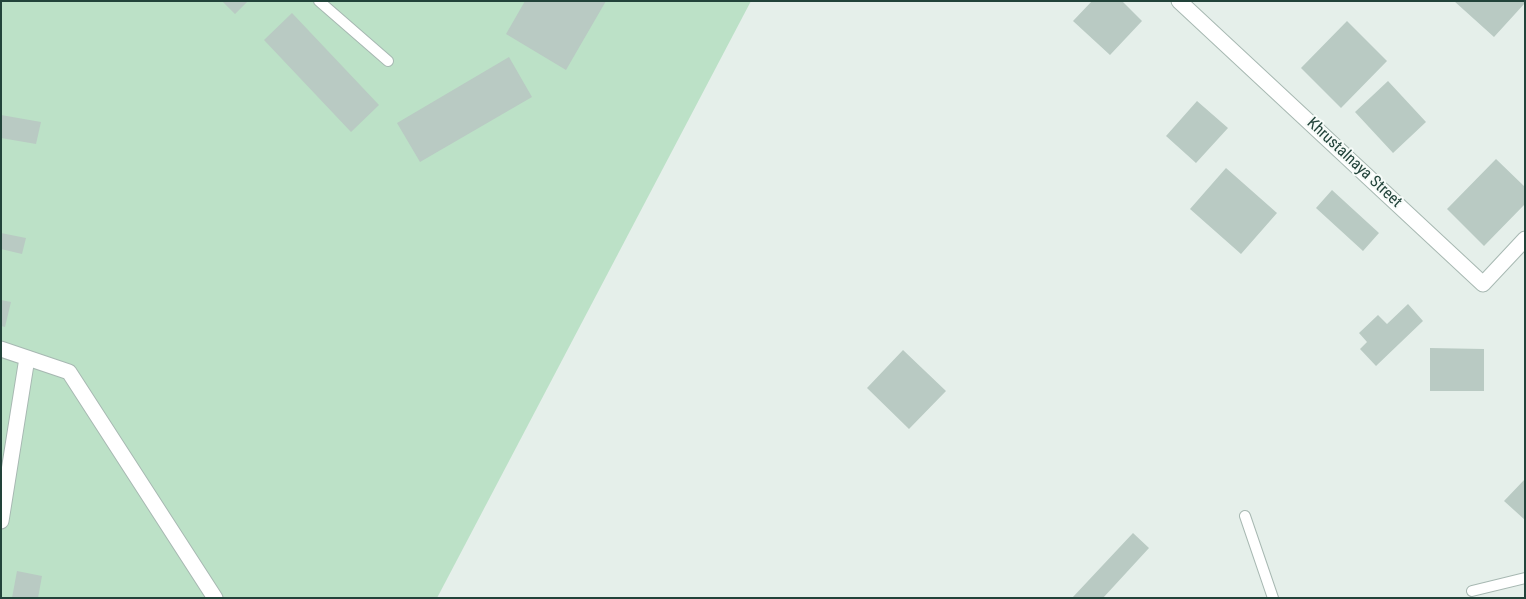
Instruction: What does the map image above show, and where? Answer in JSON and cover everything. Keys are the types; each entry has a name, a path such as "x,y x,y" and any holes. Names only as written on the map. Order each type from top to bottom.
{"street":[{"name":"Khrustalnaya Street","path":"1179,1 1483,284 1525,239"},
{"path":"1,349 69,372 215,598"},
{"path":"1,521 28,358"}],"lane":[{"path":"319,1 388,61"},
{"path":"1245,516 1273,598"},
{"path":"1472,591 1525,578"}],"green space":[{"path":"1,1 751,1 437,598 1,598"}],"building":[{"path":"222,1 248,1 235,14"},
{"path":"525,1 606,1 566,70 506,34"},
{"path":"1092,1 1122,1 1142,21 1110,55 1073,21"},
{"path":"1454,1 1525,1 1525,3 1494,37"},
{"path":"292,13 379,105 351,132 264,40"},
{"path":"1347,21 1387,61 1341,108 1301,68"},
{"path":"509,57 532,97 420,162 397,123"},
{"path":"1388,81 1426,122 1393,153 1355,112"},
{"path":"1197,101 1228,128 1196,163 1166,136"},
{"path":"1,115 41,122 36,144 1,138"},
{"path":"1496,159 1525,187 1525,204 1484,246 1447,209"},
{"path":"1226,168 1277,213 1241,254 1190,209"},
{"path":"1332,190 1379,233 1363,251 1316,208"},
{"path":"1,233 26,238 22,254 1,249"},
{"path":"1,300 11,302 5,327 1,326"},
{"path":"1408,304 1423,321 1376,366 1360,349 1367,342 1359,333 1378,315 1387,324"},
{"path":"1430,348 1484,349 1484,391 1430,391"},
{"path":"903,350 946,391 909,429 867,388"},
{"path":"1525,479 1525,520 1504,501"},
{"path":"1133,533 1149,548 1103,598 1072,598"},
{"path":"17,571 42,576 38,598 12,598"}]}
